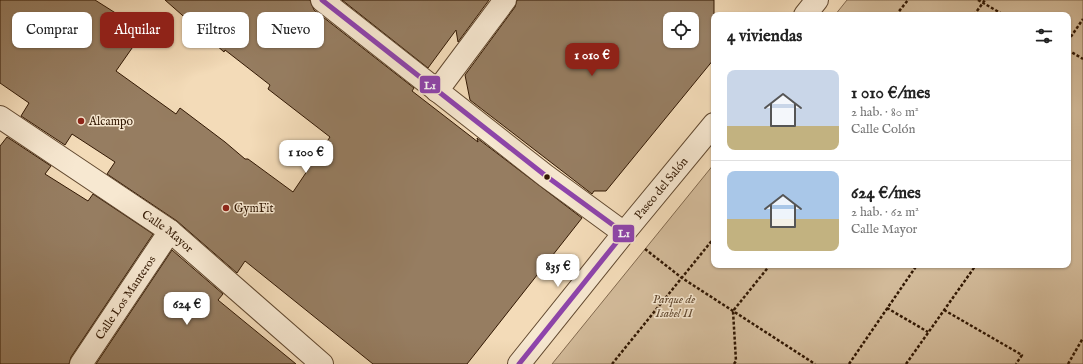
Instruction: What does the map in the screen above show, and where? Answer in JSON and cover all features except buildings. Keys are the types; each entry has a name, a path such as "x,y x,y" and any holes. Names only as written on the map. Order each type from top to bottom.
{"street":[{"path":"322,0 546,176 624,233"},
{"path":"437,91 506,0"},
{"path":"808,12 818,0"},
{"name":"Calle Mayor","path":"0,117 170,231 322,364"},
{"name":"Paseo del Salón","path":"519,364 711,128"},
{"name":"Calle Los Manteros","path":"82,364 170,231"}],"path":[{"path":"898,12 908,0"},
{"path":"978,0 998,12"},
{"path":"976,12 985,0"},
{"path":"1071,37 1083,19"},
{"path":"1071,52 1083,59"},
{"path":"624,233 682,278 815,364"},
{"path":"612,364 711,242"},
{"path":"734,364 736,361 733,311 768,268"},
{"path":"849,364 915,268"},
{"path":"906,364 974,268"},
{"path":"887,308 928,332"},
{"path":"944,310 1022,355 1016,364"},
{"path":"1068,364 1083,338"}],"green space":[{"name":"Parque de Isabel II","path":"847,0 1083,0 1083,364 552,364 711,168 711,268 1071,268 1071,12 837,12"}],"transit line":[{"name":"L1","path":"322,0 546,176 624,233 519,364"}],"place":[{"name":"Alcampo","path":"81,121"},
{"name":"GymFit","path":"226,208"}]}
